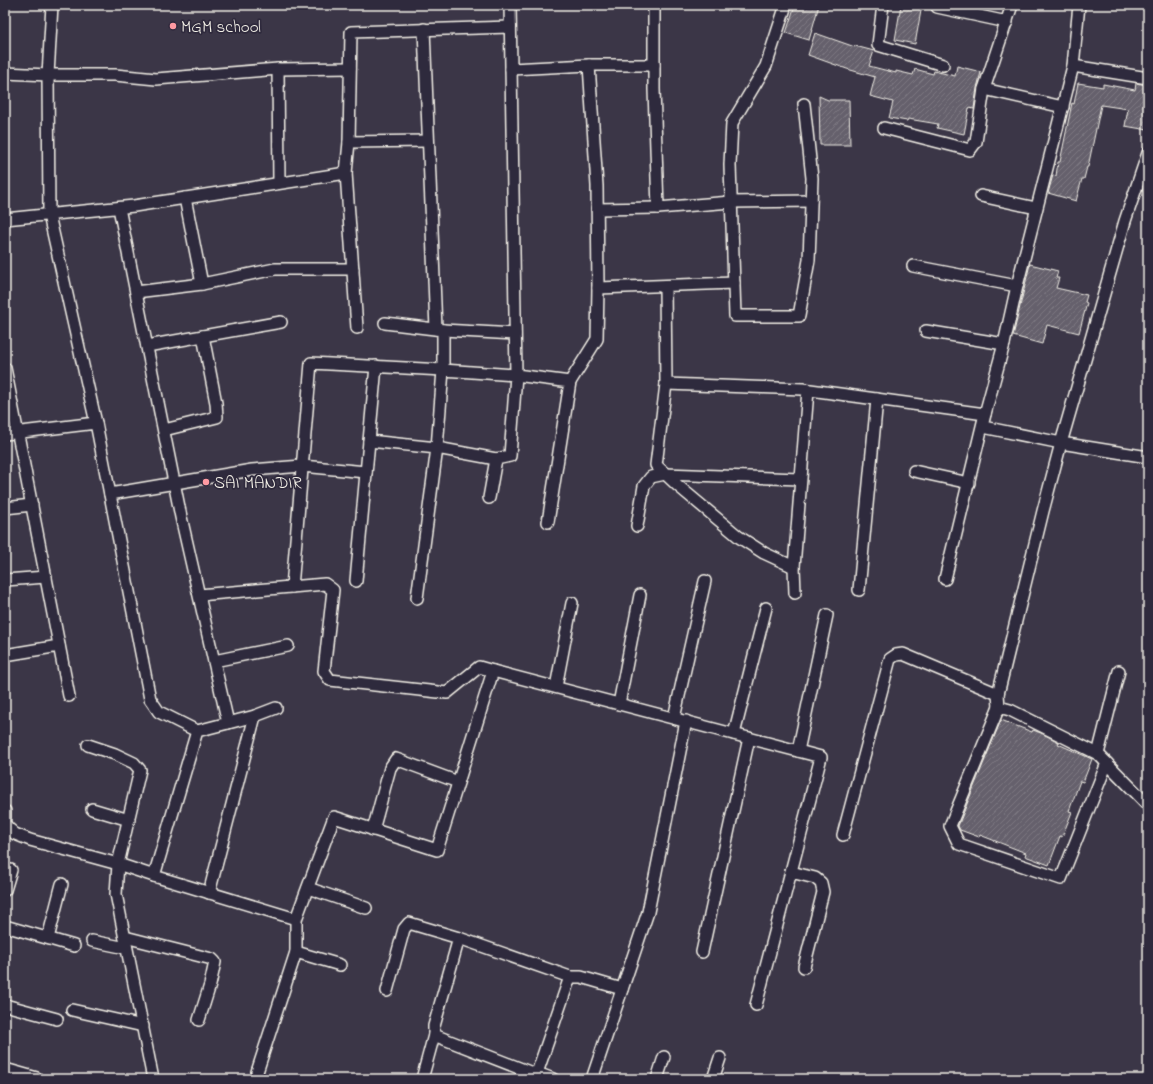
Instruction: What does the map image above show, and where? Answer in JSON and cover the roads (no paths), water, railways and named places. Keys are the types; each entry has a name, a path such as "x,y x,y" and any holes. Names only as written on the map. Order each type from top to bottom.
{"street":[{"path":"52,5 48,75 49,215 96,423 150,699 159,712 197,731 255,716 276,708"},
{"path":"369,441 437,448 496,459 510,456 516,375 516,334 510,5"},
{"path":"654,5 658,208"},
{"path":"786,5 766,66 732,123 730,165 735,316 799,316 809,260 812,178 804,104"},
{"path":"883,5 878,45 943,64"},
{"path":"884,128 970,150 976,142 984,88 1012,5"},
{"path":"945,579 985,414 1004,344 1036,208 1073,66 1079,5"},
{"path":"938,7 1007,22"},
{"path":"357,328 346,173 349,142 351,32 510,26"},
{"path":"417,598 437,448 443,370 439,329 428,141 424,29"},
{"path":"511,69 590,65 654,65"},
{"path":"548,522 570,382 597,340 597,209 590,65"},
{"path":"1073,66 1148,78"},
{"path":"278,68 278,183"},
{"path":"5,73 156,78 278,68 350,68"},
{"path":"984,88 1063,106"},
{"path":"349,142 428,141"},
{"path":"1107,763 1061,879 959,844 950,826 999,707 998,694 1061,443 1125,221 1148,154"},
{"path":"5,219 119,208 346,173"},
{"path":"981,196 1036,208"},
{"path":"185,198 202,284"},
{"path":"597,209 658,208 731,202 811,201"},
{"path":"119,208 181,517 228,723"},
{"path":"913,266 1017,286"},
{"path":"136,292 202,284 275,269 353,269"},
{"path":"598,288 734,283"},
{"path":"665,286 666,384 656,465 739,537 764,553 794,567"},
{"path":"147,346 281,322"},
{"path":"385,323 439,329 516,334"},
{"path":"926,331 1004,344"},
{"path":"164,430 217,417 216,403 203,336"},
{"path":"292,587 311,362 516,375 570,382"},
{"path":"356,582 376,366"},
{"path":"5,368 69,696"},
{"path":"666,384 808,390 985,414"},
{"path":"795,593 794,567 808,390"},
{"path":"859,590 877,400"},
{"path":"5,434 96,423"},
{"path":"982,427 1061,443 1148,457"},
{"path":"489,498 496,459"},
{"path":"110,494 252,470 302,466 366,472"},
{"path":"914,471 969,483"},
{"path":"637,526 644,486 651,477 666,474 800,479"},
{"path":"5,508 32,505"},
{"path":"5,580 46,577"},
{"path":"674,718 705,581"},
{"path":"199,595 325,584 333,590 324,671 330,680 447,693 479,667 820,757 756,1005"},
{"path":"619,704 640,595"},
{"path":"556,688 572,603"},
{"path":"734,734 766,608"},
{"path":"798,751 828,615"},
{"path":"5,655 59,646"},
{"path":"214,661 288,646"},
{"path":"844,835 890,659 896,655 903,654 998,694"},
{"path":"256,1079 296,952 296,919 334,817 437,850 493,671"},
{"path":"1098,754 1119,671"},
{"path":"999,707 1010,710 1098,754 1148,805"},
{"path":"209,893 255,716"},
{"path":"592,1079 648,912 686,722"},
{"path":"154,876 197,731"},
{"path":"702,952 750,738"},
{"path":"88,744 134,763 140,770 118,864 116,894 153,1079"},
{"path":"372,830 390,768 396,759 458,782"},
{"path":"92,810 129,820"},
{"path":"5,811 5,818"},
{"path":"5,824 15,834 30,840 118,864 296,919"},
{"path":"5,890 11,870"},
{"path":"791,872 815,878 821,883 823,892 804,967"},
{"path":"48,938 62,884"},
{"path":"308,888 366,908"},
{"path":"388,991 404,929 409,923 459,938 570,976 581,977 622,989"},
{"path":"5,926 74,946"},
{"path":"422,1079 434,1035 434,1026 459,938"},
{"path":"92,941 125,943 212,959 215,962 210,985 199,1020"},
{"path":"296,952 340,965"},
{"path":"537,1072 570,976"},
{"path":"5,1005 57,1018"},
{"path":"72,1010 143,1026"},
{"path":"434,1035 532,1073 537,1072 553,1079"},
{"path":"657,1079 664,1057"},
{"path":"713,1079 720,1058"},
{"path":"5,1069 37,1078"}],"place":[{"name":"MGM school","path":"173,26"},
{"name":"SAI MANDIR","path":"206,482"}]}
